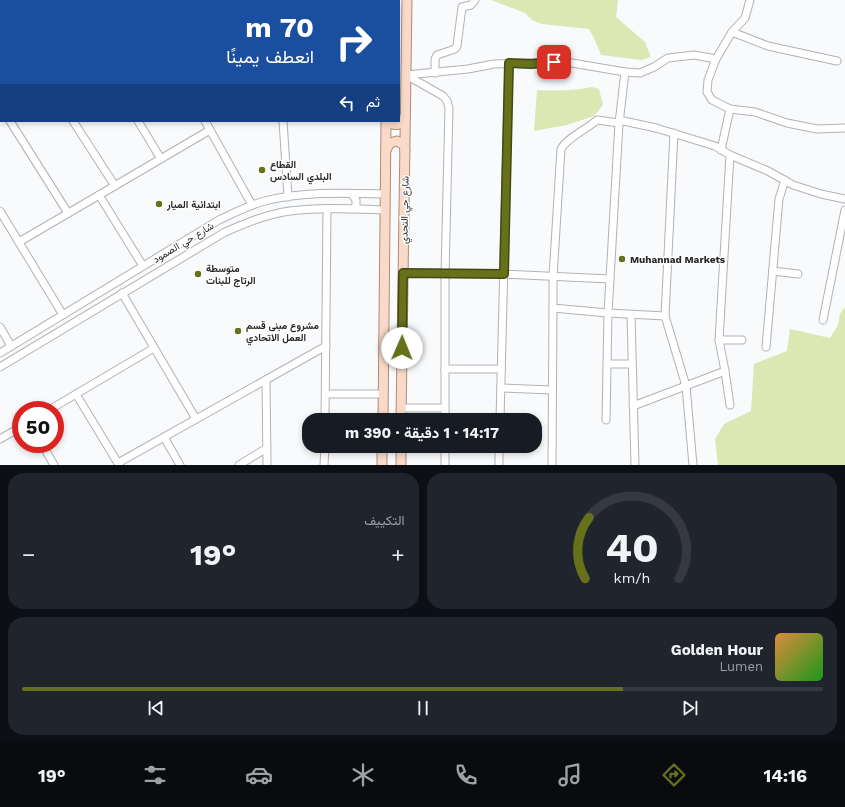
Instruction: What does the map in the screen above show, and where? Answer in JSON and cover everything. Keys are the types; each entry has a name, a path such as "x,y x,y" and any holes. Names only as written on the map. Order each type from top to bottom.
{"main road":[{"name":"شارع حي التحدي","path":"401,413 407,0"},
{"path":"389,122 394,125 400,124 404,121 405,116"},
{"name":"شارع حي التحدي","path":"383,413 387,122"},
{"path":"386,150 390,143 397,141 404,145 405,151"},
{"path":"382,453 382,465"},
{"path":"401,453 401,465"}],"street":[{"path":"436,73 435,59 437,55 455,49 458,46 462,7 471,5 475,0"},
{"path":"750,0 745,18 732,32 716,59 708,80 707,92 712,100 730,109 755,112 787,123 817,129 845,128"},
{"path":"732,32 768,46 838,62"},
{"path":"406,75 436,73 468,69 485,65 509,63 531,64 566,62 625,72 640,73 654,67 668,58 694,55 716,59"},
{"path":"500,413 509,63"},
{"path":"606,420 608,313 619,122 625,72"},
{"path":"406,75 440,94 449,104 445,274 445,413"},
{"path":"721,150 730,109"},
{"path":"552,465 553,277 561,149 565,143 597,120 619,122 674,133 715,146 730,155 768,171 793,185 845,200"},
{"path":"11,122 68,213"},
{"path":"74,122 115,186"},
{"path":"139,122 161,159"},
{"path":"205,122 252,205"},
{"path":"283,122 288,197"},
{"path":"19,242 210,130"},
{"path":"674,133 665,316 686,386 693,465"},
{"path":"730,155 719,340 730,405"},
{"path":"766,347 779,200 785,180"},
{"name":"شارع حي الصمود","path":"0,353 219,220 252,205 288,197 321,194 386,194"},
{"path":"352,194 356,200 356,206 352,210"},
{"path":"98,195 143,266"},
{"path":"325,413 327,209"},
{"path":"0,367 225,232 241,225 268,216 290,211 327,209 385,210"},
{"path":"823,320 845,210"},
{"path":"0,212 63,314"},
{"path":"773,271 798,274"},
{"path":"403,273 504,274 610,279"},
{"path":"107,288 107,295 112,299"},
{"path":"122,293 196,419"},
{"path":"90,299 94,302 94,310"},
{"path":"553,308 665,316"},
{"path":"631,314 635,465"},
{"path":"0,327 11,346"},
{"path":"719,340 742,340"},
{"path":"76,394 118,464 326,346"},
{"path":"64,401 154,348"},
{"path":"607,364 632,364"},
{"path":"445,369 501,369"},
{"path":"634,406 725,371"},
{"path":"266,380 267,465"},
{"path":"501,388 552,390"},
{"path":"326,394 383,394"},
{"path":"401,408 445,408"},
{"path":"0,439 12,432"},
{"path":"164,437 180,465"},
{"path":"239,465 267,448"},
{"path":"47,453 54,465"},
{"path":"324,465 325,453"},
{"path":"445,453 445,465"},
{"path":"499,453 499,465"}],"green space":[{"path":"491,0 618,0 616,17 645,42 651,57 641,60 601,55 589,29 542,24 532,20 525,13"},
{"path":"592,87 599,89 603,105 594,116 567,125 534,131 537,90 551,91"},
{"path":"845,307 845,465 718,465 715,439 724,424 751,411 754,364 787,351 790,329 830,338 838,325 840,314"}],"place":[{"name":"القطاع البلدي السادس","path":"262,170"},
{"name":"ابتدائية الميار","path":"159,204"},
{"name":"Muhannad Markets","path":"622,259"},
{"name":"متوسطة الرتاج للبنات","path":"198,274"},
{"name":"مشروع مبنى قسم العمل الاتحادي","path":"238,331"}],"route":[{"path":"402,348 403,273 504,274 509,63 531,64 554,62"}]}
